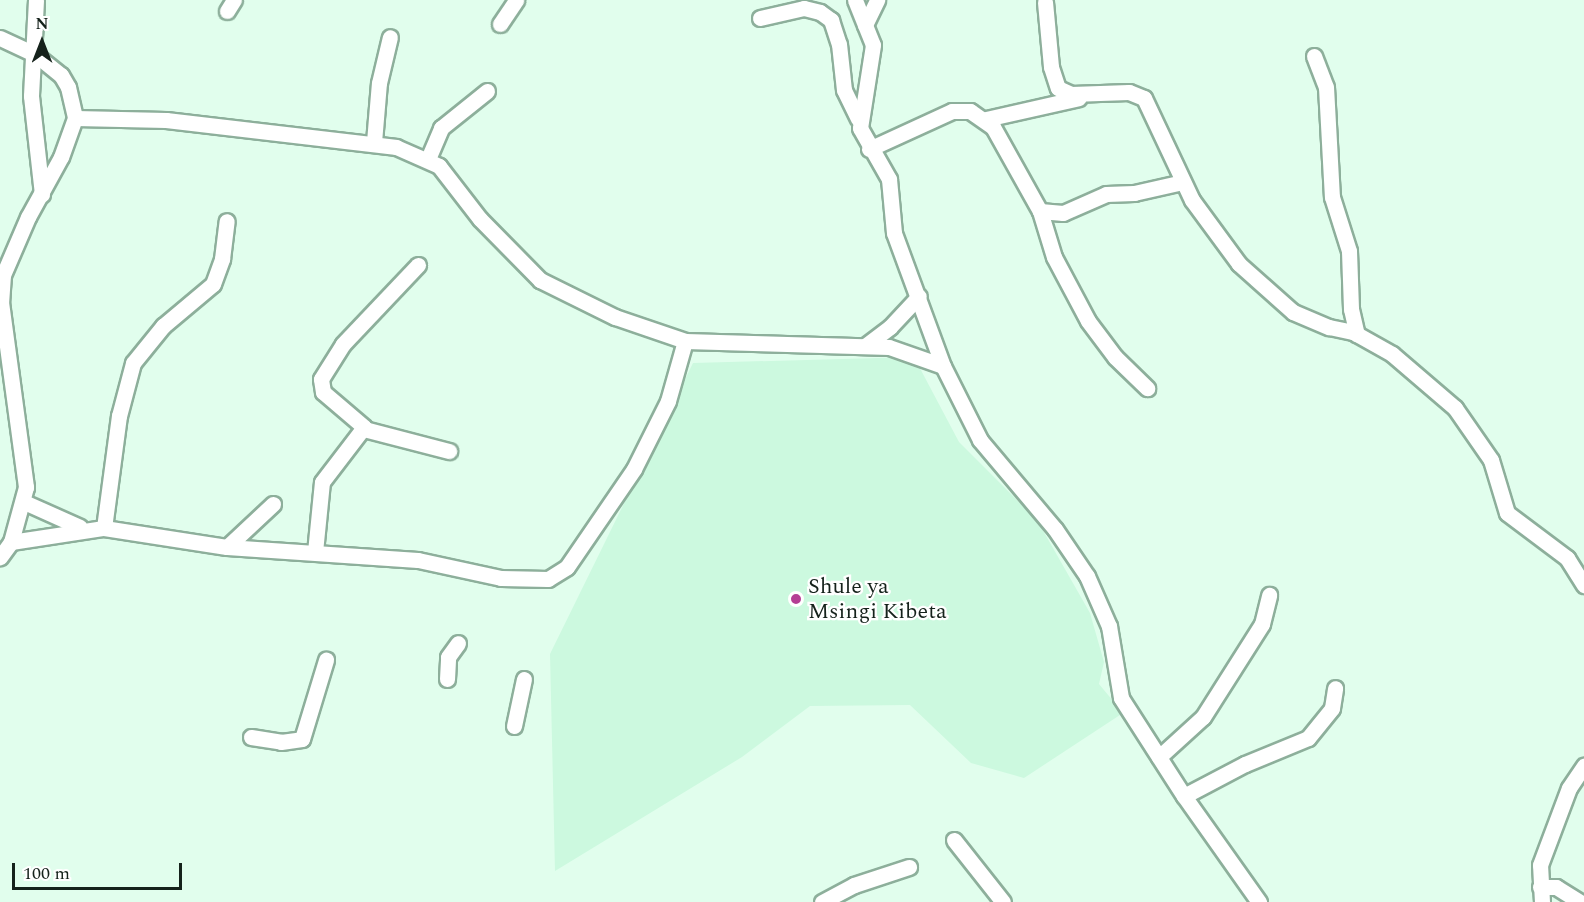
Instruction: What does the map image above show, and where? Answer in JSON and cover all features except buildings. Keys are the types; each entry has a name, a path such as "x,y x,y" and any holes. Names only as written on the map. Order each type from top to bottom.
{"street":[{"path":"36,0 36,55 31,96 42,194"},
{"path":"500,24 516,0"},
{"path":"855,0 865,25 872,57 858,119"},
{"path":"865,25 877,0"},
{"path":"1045,2 1054,80 1063,92 1089,95"},
{"path":"760,18 804,8 820,12 831,20 839,44 844,90 869,149 889,179 894,233 943,366 980,440 1055,529 1087,576 1109,626 1117,687 1184,796 1259,902"},
{"path":"374,142 379,83 390,37"},
{"path":"0,38 36,55 61,75 68,87 75,118 61,157 9,259 0,302 4,358 24,457 24,502 11,542 0,557"},
{"path":"1314,56 1326,87 1332,198 1349,251 1351,309 1357,334"},
{"path":"428,159 441,128 487,91"},
{"path":"869,149 952,111 970,111 986,119 1002,118 1089,95 1129,92 1144,98 1183,182 1220,242 1279,301 1307,320 1357,334 1392,354 1455,408 1491,460 1507,513 1567,558 1584,585"},
{"path":"75,118 128,117 374,142 428,159 451,180 496,237 545,284 615,317 685,341 865,346 911,352 943,366"},
{"path":"986,119 1040,211 1054,257 1088,321 1115,357 1147,388"},
{"path":"1040,211 1063,213 1106,194 1134,193 1183,182"},
{"path":"104,528 119,417 133,363 163,326 213,284 222,259 227,221"},
{"path":"364,429 363,423 323,392 321,379 343,344 418,265"},
{"path":"865,346 890,327 919,296"},
{"path":"11,542 83,528 104,528 227,547 418,560 501,578 539,580 560,574 651,439 677,377 685,341"},
{"path":"315,552 322,482 333,463 364,429"},
{"path":"364,429 449,452"},
{"path":"24,502 83,528"},
{"path":"227,547 273,504"},
{"path":"1159,758 1203,717 1262,624 1269,595"},
{"path":"447,679 448,657 458,643"},
{"path":"251,737 281,742 302,739 326,660"},
{"path":"514,726 524,679"},
{"path":"1184,796 1245,764 1308,738 1332,708 1335,688"},
{"path":"1580,902 1556,887 1541,894 1540,865 1552,826 1569,788 1584,766"},
{"path":"954,840 1003,902"},
{"path":"822,902 854,885 909,867"}],"shaded area":[{"path":"914,357 959,442 1037,520 1090,613 1104,662 1099,684 1123,713 1024,778 971,763 910,705 810,706 742,757 555,871 550,654 693,363"}],"place":[{"name":"Shule ya Msingi Kibeta","path":"796,599"}]}
